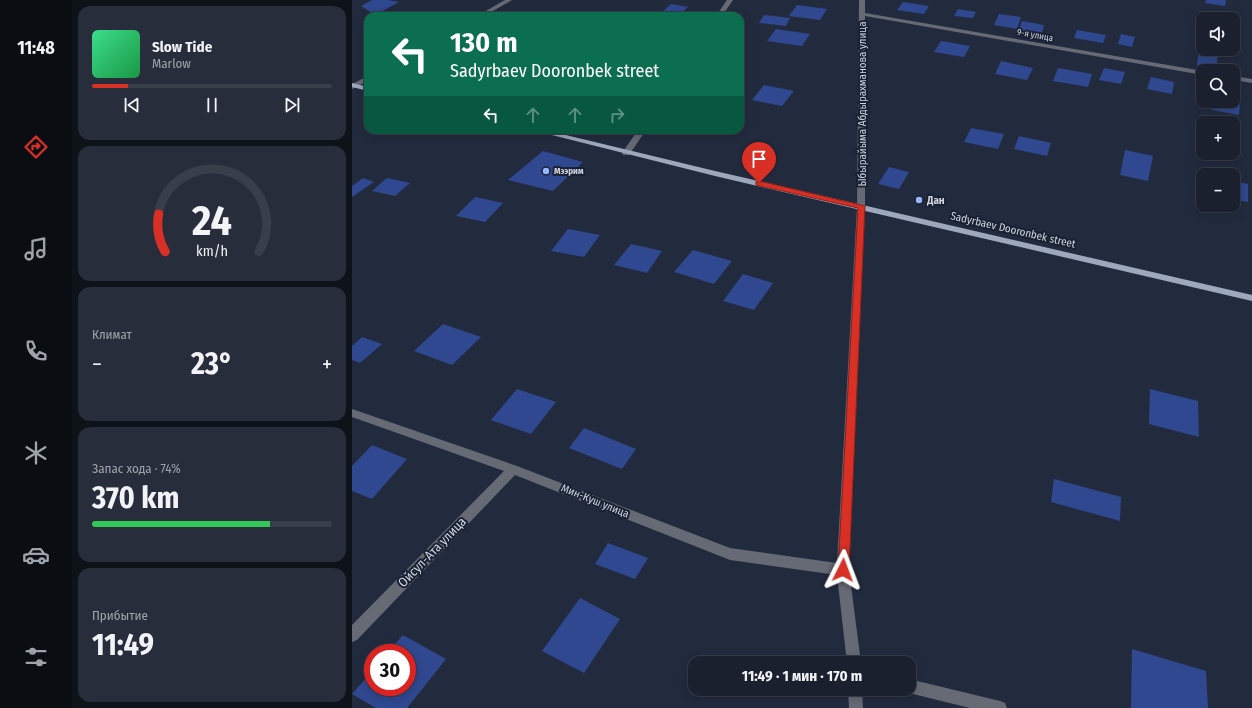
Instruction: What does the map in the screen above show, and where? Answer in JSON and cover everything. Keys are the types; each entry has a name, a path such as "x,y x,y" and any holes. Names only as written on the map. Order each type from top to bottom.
{"main road":[{"path":"353,86 364,88"},
{"name":"Sadyrbaev Dooronbek street","path":"552,134 626,153 1089,258 1252,298"}],"street":[{"path":"487,12 509,0"},
{"path":"722,12 730,0"},
{"name":"Ыбырайыма Абдырахманова улица","path":"853,656 843,570 862,206 862,0"},
{"name":"9-я улица","path":"863,14 1196,72"},
{"path":"1240,79 1252,81"},
{"path":"353,86 364,80"},
{"path":"626,153 639,134"},
{"name":"Мин-Куш улица","path":"352,413 512,469 730,554 843,570"},
{"name":"Ойсул-Ата улица","path":"352,634 512,469"},
{"path":"916,688 1000,708"},
{"path":"855,696 856,708"}],"building":[{"path":"372,0 399,2 381,12 370,12 361,6"},
{"path":"1206,0 1226,0 1225,6 1205,3"},
{"path":"903,2 929,6 924,14 897,10"},
{"path":"671,4 688,7 682,12 662,12"},
{"path":"797,5 827,9 820,20 789,16"},
{"path":"958,9 976,12 973,18 954,16"},
{"path":"999,14 1021,17 1017,29 994,25"},
{"path":"764,15 790,18 786,26 759,23"},
{"path":"1022,21 1044,25 1042,33 1019,30"},
{"path":"776,29 810,34 802,46 767,41"},
{"path":"1077,30 1106,35 1103,43 1074,38"},
{"path":"1121,34 1135,37 1132,47 1118,44"},
{"path":"941,41 970,46 964,57 934,52"},
{"path":"1198,56 1218,56 1217,64 1197,64"},
{"path":"1001,61 1033,68 1027,80 995,74"},
{"path":"1058,68 1092,74 1088,87 1053,81"},
{"path":"1104,68 1125,72 1121,84 1099,80"},
{"path":"1151,77 1174,82 1172,94 1147,89"},
{"path":"764,85 794,91 782,106 752,100"},
{"path":"1212,108 1240,108 1239,115 1212,110"},
{"path":"971,128 1004,134 998,149 964,142"},
{"path":"1019,136 1051,143 1047,156 1014,149"},
{"path":"1125,150 1153,156 1148,181 1120,175"},
{"name":"Мээрим","path":"543,151 583,162 553,191 508,180"},
{"path":"889,167 909,172 899,189 878,184"},
{"path":"363,178 374,182 352,197 352,186"},
{"path":"387,178 410,183 395,196 372,191"},
{"path":"1240,182 1248,184 1248,202 1240,200"},
{"path":"475,197 503,203 485,222 456,216"},
{"path":"568,229 600,235 584,257 551,251"},
{"path":"631,244 662,251 647,273 614,265"},
{"path":"693,250 732,261 714,284 674,272"},
{"path":"743,274 773,283 754,310 723,301"},
{"path":"443,324 481,337 452,365 414,351"},
{"path":"362,337 382,344 360,363 352,360 352,346"},
{"path":"517,389 556,402 531,434 491,420"},
{"path":"1150,389 1198,401 1199,437 1149,424"},
{"path":"584,428 636,449 622,469 569,448"},
{"path":"372,445 407,459 372,499 352,491 352,466"},
{"path":"1054,479 1121,497 1120,521 1051,502"},
{"path":"608,543 648,558 635,579 595,564"},
{"path":"580,598 620,619 584,673 542,651"},
{"path":"403,635 446,659 407,708 376,708 352,694 364,680 364,696 416,696 416,644 395,644"},
{"path":"1132,649 1206,671 1208,708 1131,708"}],"place":[{"name":"Мээрим","path":"546,171"},
{"name":"Дан","path":"919,200"}],"route":[{"path":"759,183 862,206 843,570"}]}
